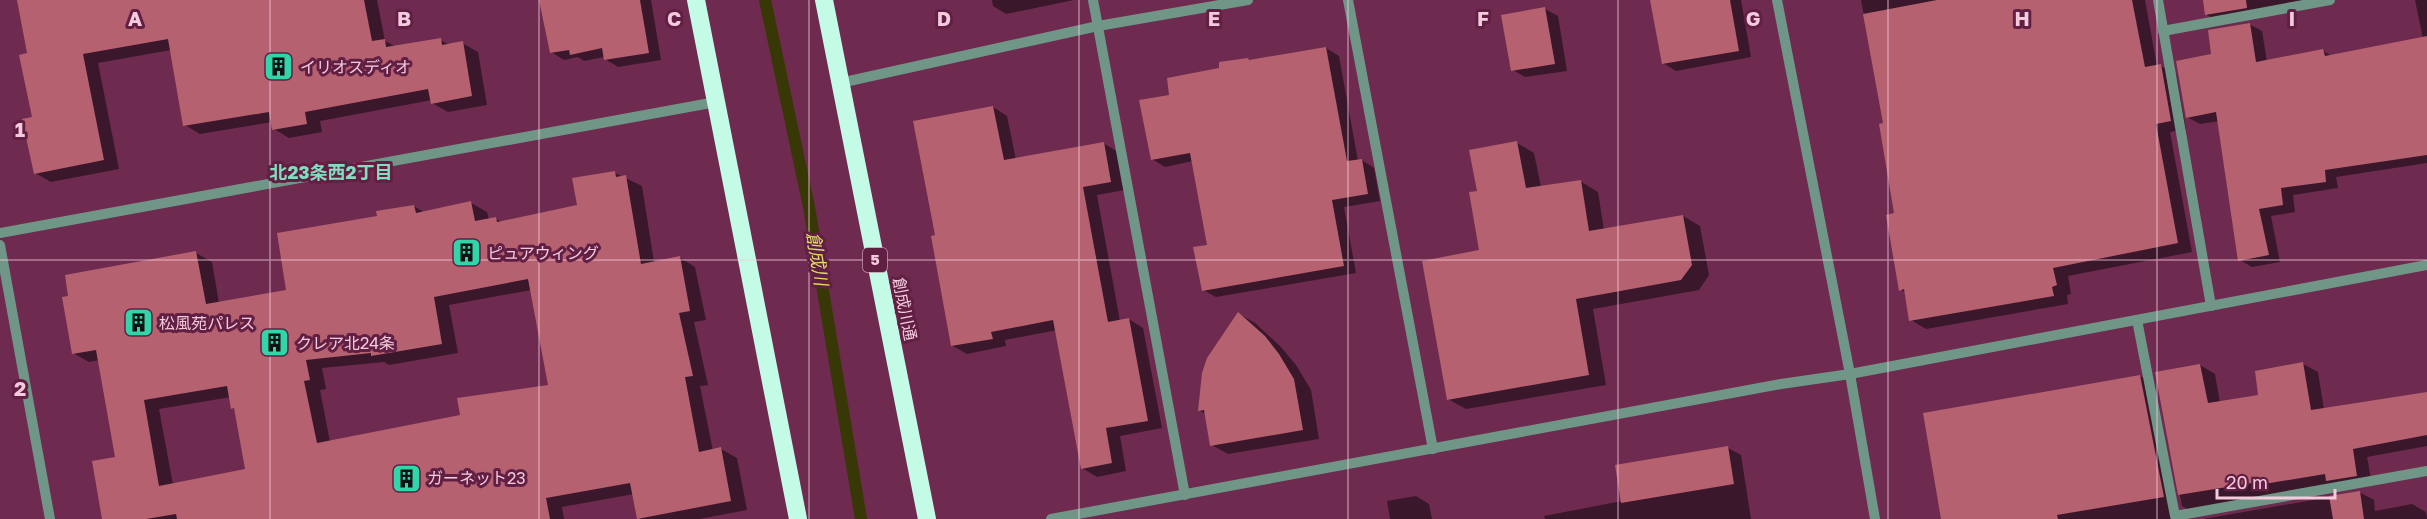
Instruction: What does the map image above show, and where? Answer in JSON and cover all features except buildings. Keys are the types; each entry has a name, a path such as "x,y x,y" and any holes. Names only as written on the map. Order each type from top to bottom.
{"highway":[{"path":"696,0 798,519"},
{"name":"創成川通","path":"824,0 927,519"}],"street":[{"path":"1093,0 1185,495"},
{"path":"840,83 1098,26 1248,0"},
{"path":"1348,0 1433,449"},
{"path":"1777,0 1850,374 1875,519"},
{"path":"2158,0 2211,306"},
{"path":"2163,31 2330,0"},
{"path":"0,232 716,102"},
{"path":"0,245 50,519"},
{"path":"1051,519 1781,384 1850,374 2427,265"},
{"path":"2137,320 2175,516 2427,471"}],"waterway":[{"name":"創成川","path":"765,0 809,207 861,519"}],"place":[{"name":"イリオスディオ","path":"279,67"},
{"name":"ピュアウィング","path":"466,253"},
{"name":"松風苑パレス","path":"138,323"},
{"name":"クレア北24条","path":"275,343"},
{"name":"ガーネット23","path":"406,478"}],"district":[{"name":"北23条西2丁目","path":"331,173"}]}
